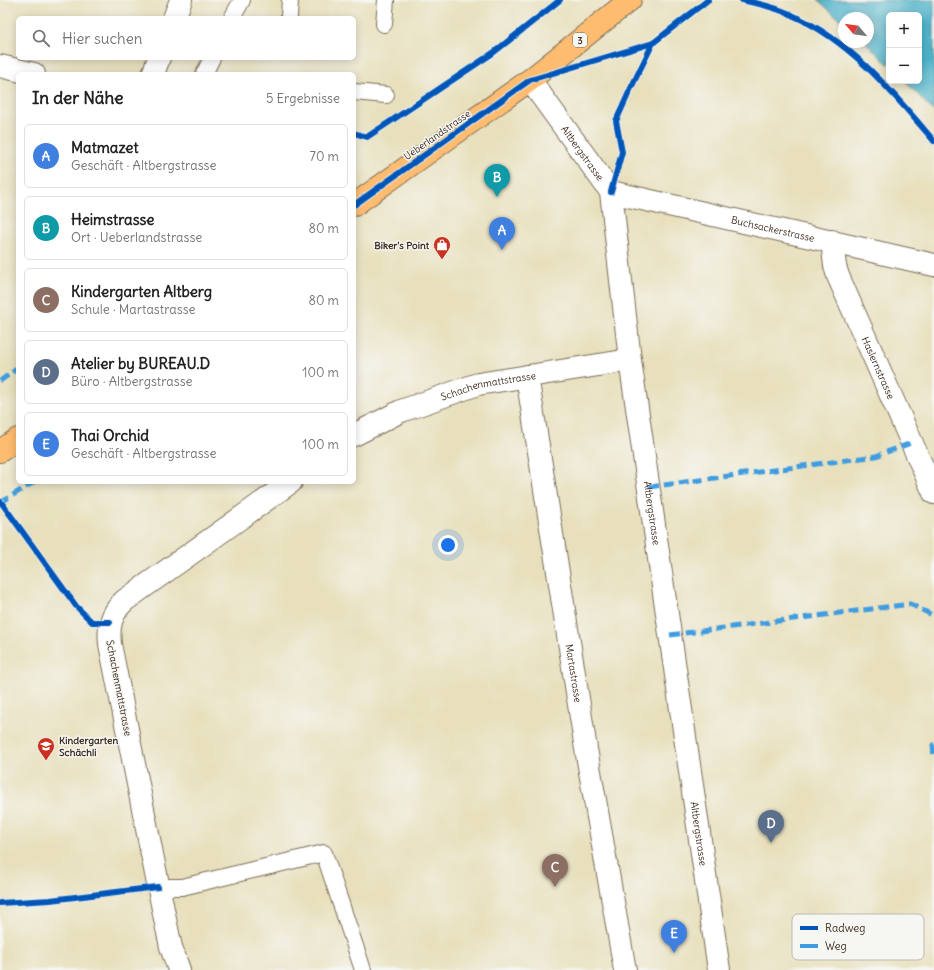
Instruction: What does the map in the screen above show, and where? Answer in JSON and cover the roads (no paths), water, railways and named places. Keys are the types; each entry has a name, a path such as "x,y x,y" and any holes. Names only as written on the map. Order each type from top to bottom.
{"main road":[{"name":"Ueberlandstrasse","path":"356,204 530,80 630,0"},
{"path":"0,451 16,440"}],"street":[{"path":"175,16 181,0"},
{"path":"154,72 159,60"},
{"path":"0,66 26,72"},
{"name":"Altbergstrasse","path":"530,80 611,192 630,360 719,970"},
{"name":"Buchsackerstrasse","path":"611,192 934,265"},
{"name":"Haslernstrasse","path":"832,241 834,266 838,276 934,492"},
{"name":"Schachenmattstrasse","path":"356,434 401,411 478,384 630,360"},
{"name":"Martastrasse","path":"527,376 586,749 625,970"},
{"name":"Schachenmattstrasse","path":"179,970 171,947 158,887 110,644 110,622 114,613 124,601 288,484"}],"lane":[{"path":"233,16 242,0"},
{"path":"289,16 290,0"},
{"path":"384,24 386,0"},
{"path":"205,72 211,60"},
{"path":"356,92 386,95"},
{"path":"158,887 182,887 324,853 363,970"}],"water":[{"path":"818,0 934,0 934,112 908,84 922,84 922,12 886,12 886,62 871,48 874,48 874,12 838,12 838,18"}],"place":[{"name":"Heimstrasse","path":"497,197"},
{"name":"Matmazet","path":"502,250"},
{"name":"Biker's Point","path":"442,260"},
{"name":"Kindergarten Schächli","path":"46,761"},
{"name":"Atelier by BUREAU.D","path":"771,843"},
{"name":"Kindergarten Altberg","path":"555,887"},
{"name":"Thai Orchid","path":"674,953"}]}
